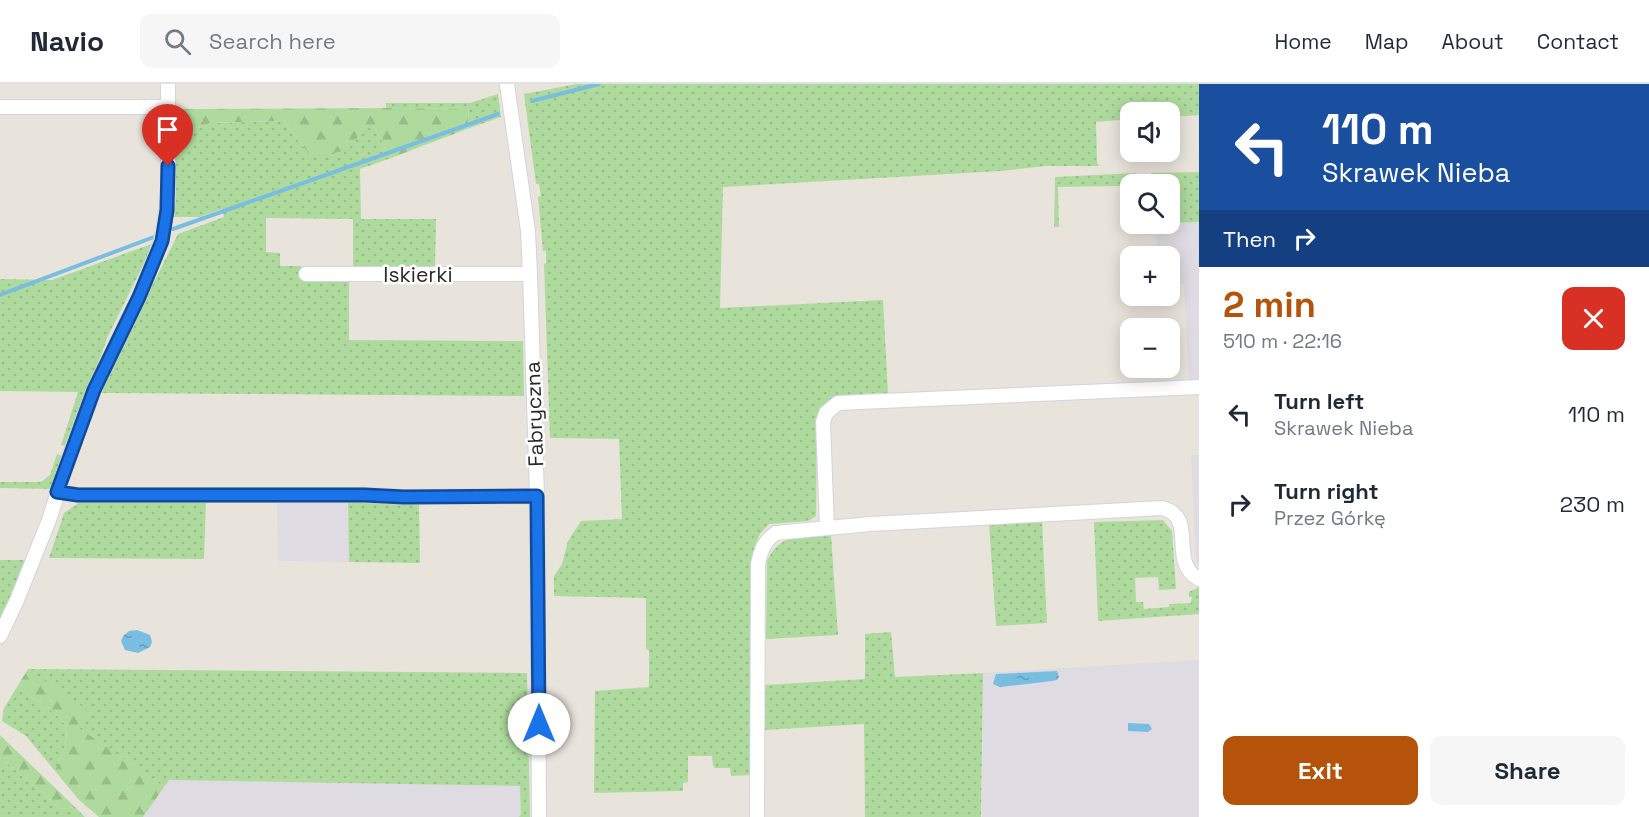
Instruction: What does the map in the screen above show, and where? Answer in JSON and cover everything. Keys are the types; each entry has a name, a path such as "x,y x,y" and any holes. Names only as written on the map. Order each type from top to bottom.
{"street":[{"path":"0,636 49,520 94,390 139,297 162,241 168,200 168,84"},
{"name":"Fabryczna","path":"507,84 528,231 530,274 537,496 539,817"},
{"path":"0,107 168,107"},
{"name":"Iskierki","path":"306,273 530,274"},
{"path":"827,528 823,422 826,413 838,403 1199,387"},
{"path":"57,492 78,495 537,496"},
{"path":"757,817 758,564 762,547 776,533 1162,508 1168,509 1179,518 1182,524 1185,564 1188,570 1199,579"}],"shaded area":[{"path":"1199,222 1199,384 1189,384 1184,284 1180,284 1180,246 1156,246 1157,234 1180,234 1180,223"},
{"path":"1191,455 1199,455 1199,565 1196,561"},
{"path":"277,501 348,502 349,562 278,561"},
{"path":"1199,660 1199,817 982,817 983,673"},
{"path":"169,780 521,786 521,814 519,817 143,817"}],"green space":[{"path":"577,84 1199,84 1199,115 1180,116 1180,102 1120,102 1120,120 1096,122 1099,166 1046,166 1001,171 723,187 720,308 883,300 888,393 845,396 824,405 817,428 816,516 808,521 769,524 760,534 754,548 750,775 731,776 730,768 715,768 712,756 688,756 688,782 683,783 683,791 594,793 595,691 649,687 646,598 554,596 554,576 562,564 568,541 581,521 622,519 619,439 550,438 544,264 546,263 546,251 543,251 538,197 541,196 539,184 536,184 524,94"},
{"path":"498,94 501,117 467,129 469,109 386,108 386,103 470,103"},
{"path":"182,109 469,109 467,129 391,158 374,127 365,127 348,150 318,156 309,154 284,121 210,123 195,128 186,144 173,152 174,115"},
{"path":"284,121 309,154 355,140 365,127 374,127 391,158 360,169 361,219 436,219 435,268 353,267 353,219 266,218 266,252 280,253 280,266 301,266 302,279 349,280 349,340 523,341 524,396 101,393 178,234 224,217 222,209 200,217 172,217 173,152 186,144 195,128 210,123"},
{"path":"1199,172 1199,222 1180,223 1180,174 1151,173"},
{"path":"1136,173 1120,174 1120,186 1058,187 1059,227 1054,227 1055,177"},
{"path":"154,243 108,336 68,447 61,445 78,392 0,391 0,279 52,280"},
{"path":"57,454 65,457 55,489 0,488 0,482 41,482 50,475"},
{"path":"206,501 204,559 49,558 64,513 80,502"},
{"path":"348,502 419,503 420,563 349,562"},
{"path":"1163,520 1172,531 1176,589 1159,590 1158,577 1135,578 1136,602 1143,602 1144,609 1191,603 1192,597 1189,597 1189,592 1199,587 1199,614 1098,621 1094,522"},
{"path":"1042,521 1047,623 996,626 989,524"},
{"path":"831,535 838,635 766,639 767,561 772,552 779,545 793,538"},
{"path":"0,560 29,560 0,625"},
{"path":"891,632 895,677 983,673 981,817 865,817 864,724 765,730 765,685 865,679 865,634"},
{"path":"28,669 527,673 530,817 519,817 521,814 520,786 169,780 164,787 78,728"},
{"path":"28,669 89,711 79,728 164,787 143,817 99,817 79,800 55,771 66,743 65,725 51,710 17,687"},
{"path":"17,687 51,710 65,725 66,743 55,771 26,736 2,721 4,708"},
{"path":"0,735 75,807 61,809 0,757"},
{"path":"0,757 61,809 75,807 85,817 0,817"}],"water":[{"path":"137,630 150,635 152,642 150,647 138,653 125,650 121,641 123,636 129,631"},
{"path":"1057,671 1059,677 1057,680 1000,687 993,684 996,674"},
{"path":"1128,723 1149,724 1152,729 1148,732 1128,731"}],"waterway":[{"path":"532,101 599,84"},
{"path":"173,229 498,114"},
{"path":"0,295 154,237"}],"route":[{"path":"168,166 168,200 162,241 139,297 94,390 57,492 78,495 537,496 539,724"}]}
